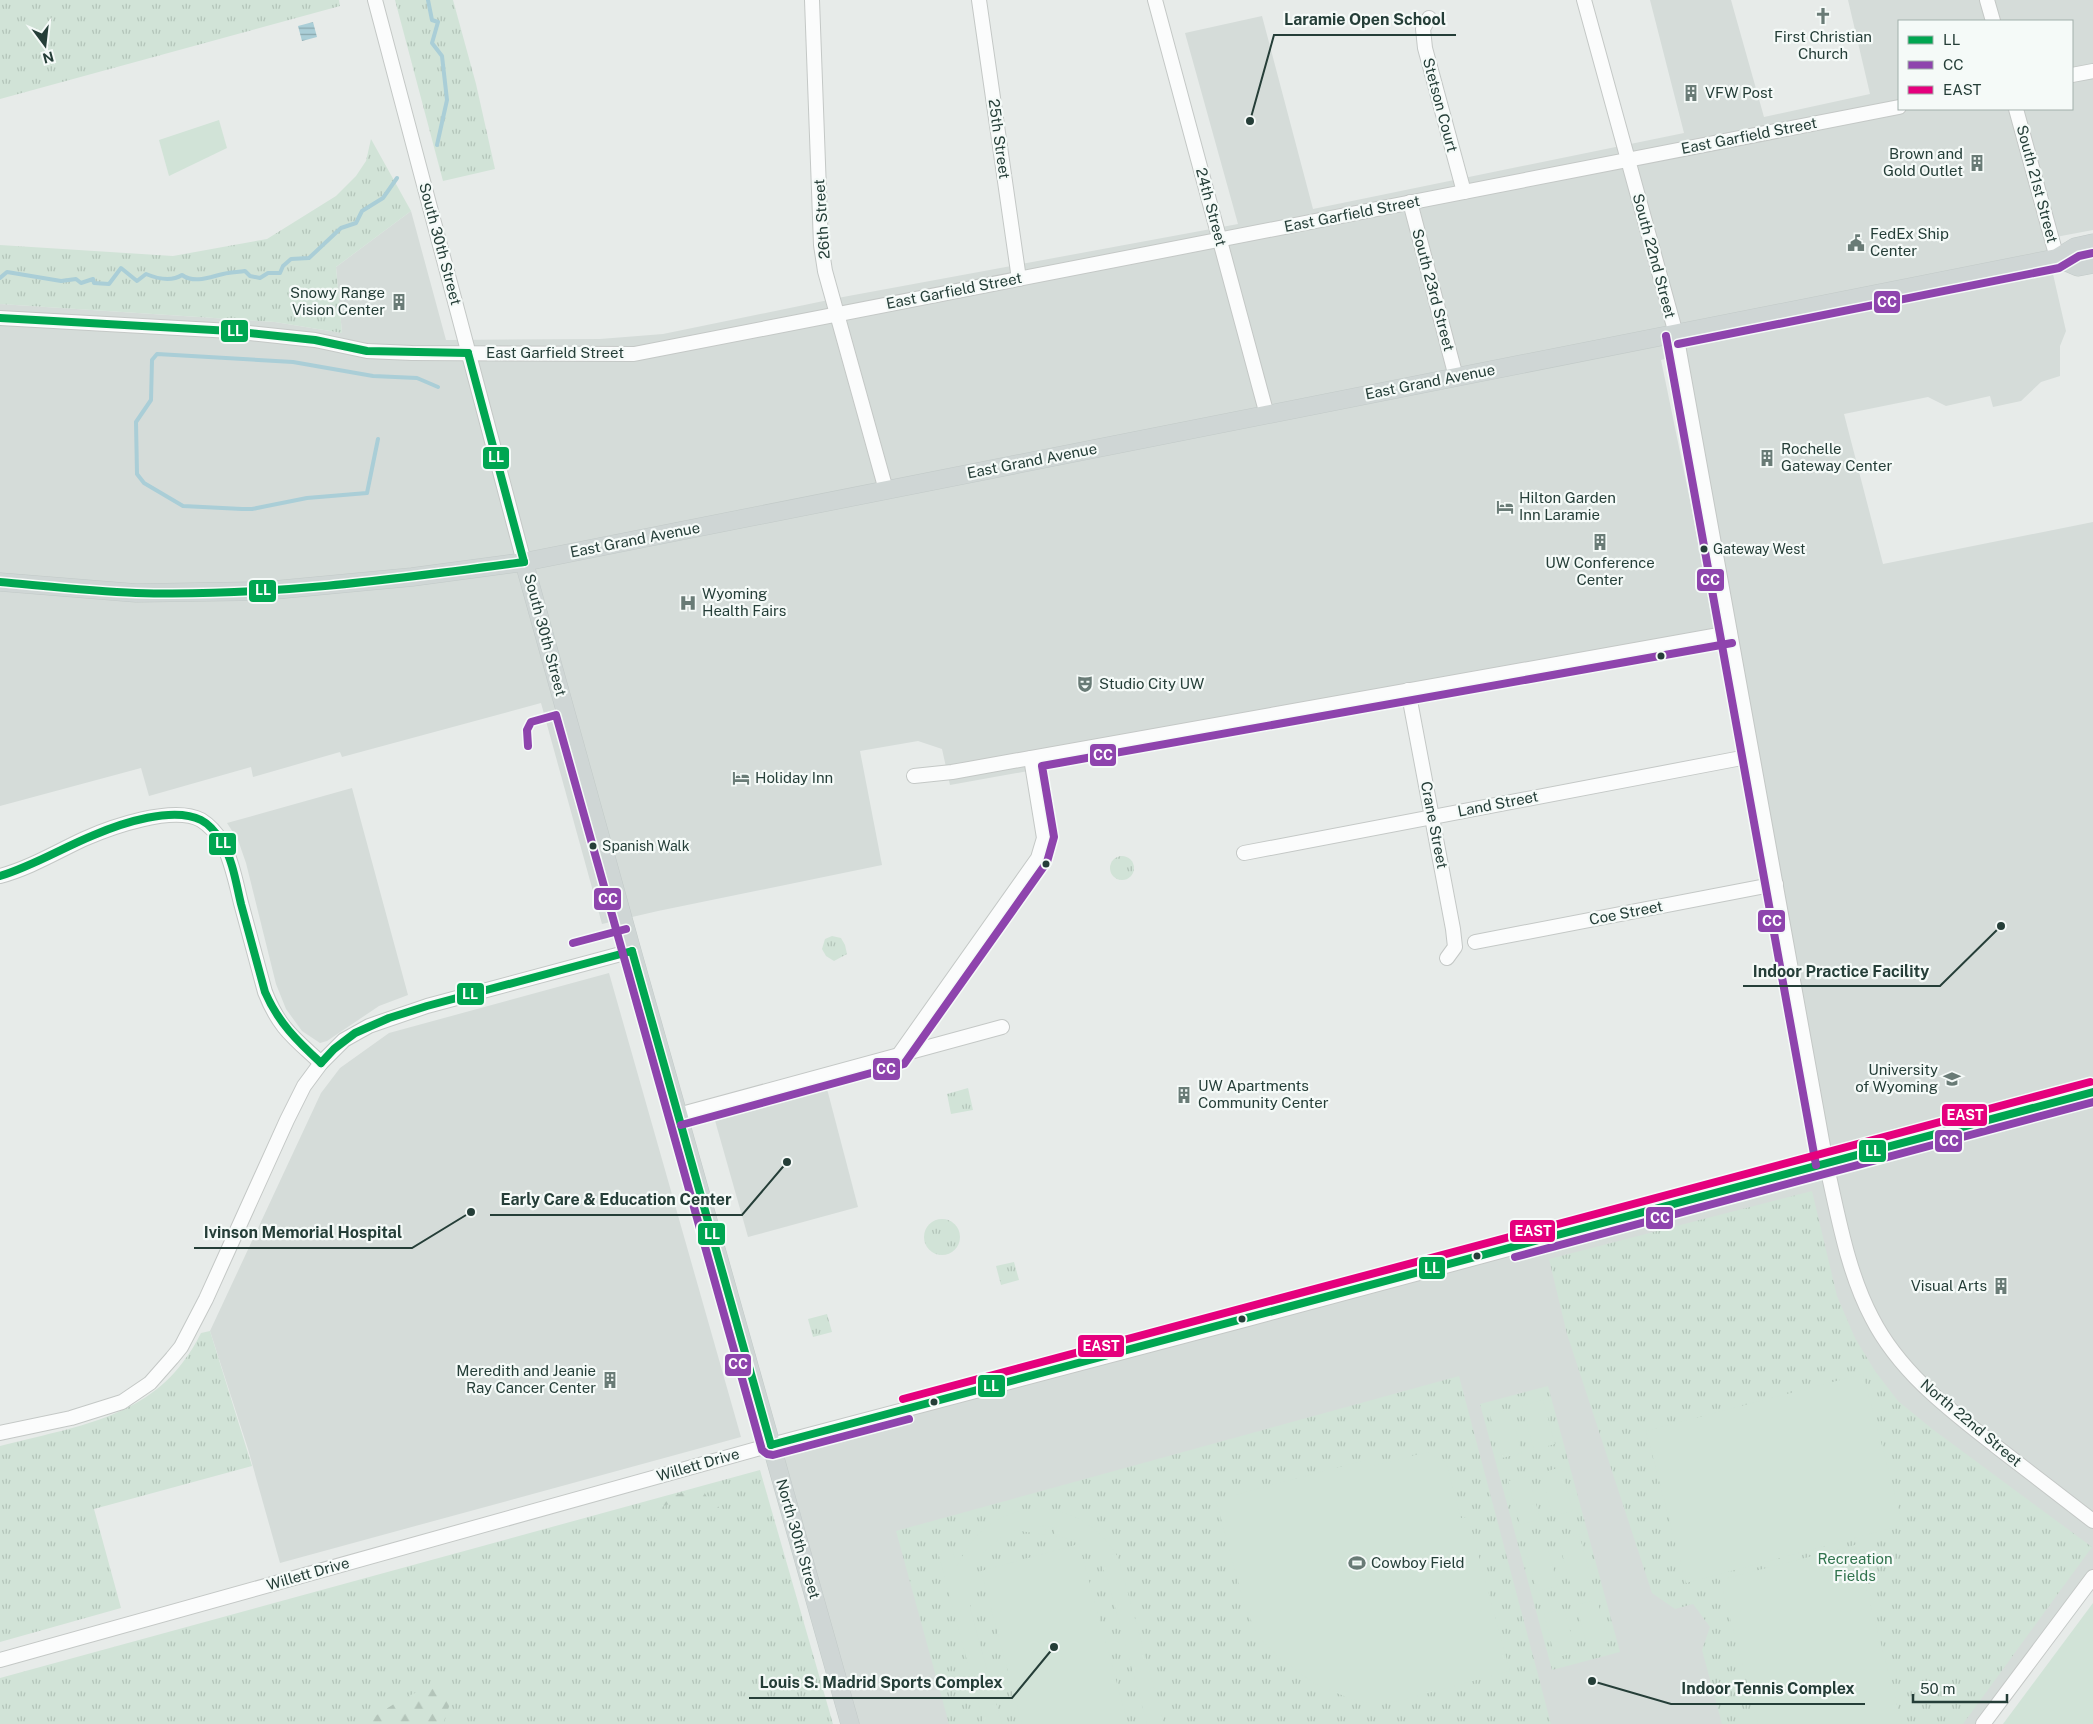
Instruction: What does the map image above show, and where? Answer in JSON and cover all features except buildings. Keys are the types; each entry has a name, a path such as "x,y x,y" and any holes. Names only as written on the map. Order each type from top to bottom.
{"main road":[{"name":"East Grand Avenue","path":"0,582 136,593 264,591 412,578 524,562 2057,258 2075,247 2093,243"},
{"path":"2057,258 2078,267 2093,264"},
{"name":"South 30th Street","path":"524,562 632,950"},
{"name":"North 30th Street","path":"632,950 850,1724"}],"street":[{"name":"South 30th Street","path":"375,0 524,562"},
{"name":"26th Street","path":"812,0 821,245 825,271 886,490"},
{"name":"25th Street","path":"979,0 1019,279"},
{"name":"24th Street","path":"1155,0 1267,415"},
{"name":"South 22nd Street","path":"1584,0 1676,334 1730,633"},
{"path":"1987,0 1992,20"},
{"name":"Stetson Court","path":"1429,18 1423,29 1425,48 1464,192"},
{"path":"2073,75 2093,71"},
{"name":"East Garfield Street","path":"0,318 231,331 315,340 367,351 634,354 1898,107"},
{"name":"South 21st Street","path":"2016,110 2057,258"},
{"name":"South 23rd Street","path":"1410,202 1456,377"},
{"path":"914,776 952,772 1730,633"},
{"name":"North 22nd Street","path":"1730,633 1826,1162 1858,1287 1872,1318 1891,1349 1914,1376 1954,1413 2093,1521"},
{"name":"Crane Street","path":"1408,690 1453,929 1455,948 1447,958"},
{"name":"Land Street","path":"1244,853 1752,756"},
{"path":"898,1056 1042,850 1044,838 1031,758"},
{"path":"0,876 28,866 85,839 148,818 170,814 187,815 201,820 220,840 230,861 265,992 272,1010 287,1032 321,1063"},
{"name":"Coe Street","path":"1476,942 1776,884"},
{"path":"0,1433 71,1418 122,1402 150,1383 181,1347 206,1299 304,1086 334,1049 354,1033 389,1018 427,1006 632,950"},
{"path":"678,1115 1002,1027"},
{"name":"Willett Drive","path":"0,1660 771,1445 2093,1092"},
{"path":"1983,1724 2093,1577"}],"shaded area":[{"path":"1650,0 1731,0 1764,117 1870,94 1848,0 2093,0 2093,230 2045,239 2066,331 2060,346 2060,376 2041,382 2021,401 1993,407 1990,396 1946,406 1928,397 1844,414 1883,564 2093,522 2093,1576 1976,1724 850,1724 771,1445 1826,1163 1680,355 1661,360 1692,510 1717,647 950,785 942,749 918,741 860,751 882,865 602,924 541,703 342,757 340,752 253,777 251,767 149,796 141,768 0,806 0,304 275,322 342,333 336,267 411,211 446,340 600,339 663,334 843,297 1238,224 1185,33 1262,16 1313,209 1684,133"},
{"path":"352,788 408,995 379,1006 327,1041 320,1043 302,1031 286,1009 276,984 246,863 238,840 227,823"},
{"path":"609,973 741,1437 280,1563 248,1449 210,1331 321,1093 340,1068 389,1033"},
{"path":"826,1085 858,1207 748,1237 714,1117"}],"green space":[{"path":"0,0 339,0 340,6 0,99"},
{"path":"395,0 453,0 476,84 495,169 443,181"},
{"path":"219,120 227,148 169,176 159,140"},
{"path":"371,139 411,211 336,267 342,333 275,322 0,304 0,245 173,256 267,239 336,196 356,176 366,161"},
{"path":"1122,856 1130,860 1134,868 1130,876 1122,880 1114,876 1110,868 1114,860"},
{"path":"832,936 841,938 847,954 834,961 826,956 822,949 825,939"},
{"path":"968,1088 973,1110 951,1114 947,1094"},
{"name":"Recreation Fields","path":"1812,1191 1837,1296 1855,1338 1875,1371 1898,1401 1931,1428 2092,1547 1963,1724 1722,1724 1702,1650 1710,1627 1693,1604 1675,1609 1652,1593 1567,1334 1549,1259"},
{"path":"942,1219 949,1220 955,1224 959,1230 959,1244 955,1250 949,1254 942,1255 935,1254 929,1250 925,1244 924,1237 925,1230 929,1224 935,1220"},
{"path":"1014,1262 1019,1280 1001,1285 996,1266"},
{"path":"827,1314 832,1332 813,1337 808,1319"},
{"path":"210,1331 252,1466 94,1509 121,1608 0,1642 0,1446 75,1427 124,1410 166,1382 186,1359 201,1333"},
{"path":"1863,1374 1903,1525 1686,1583 1646,1431"},
{"path":"1459,1376 1551,1724 949,1724 896,1531"},
{"path":"1548,1386 1620,1652 1552,1670 1480,1404"},
{"path":"1543,1400 1555,1444 1534,1450 1522,1406"},
{"path":"1510,1409 1522,1453 1502,1458 1490,1415"},
{"name":"Cowboy Field","path":"1427,1452 1446,1462 1461,1518 1468,1517 1510,1671 1399,1701 1367,1703 1351,1699 1315,1684 1279,1658 1258,1636 1245,1607 1216,1500 1369,1459 1371,1466"},
{"path":"1561,1467 1573,1511 1552,1516 1541,1473"},
{"path":"760,1470 833,1724 0,1724 0,1678"},
{"path":"1529,1476 1540,1519 1520,1525 1508,1481"},
{"path":"693,1490 704,1492 710,1502 717,1504 719,1508 707,1507 696,1496 663,1506 660,1521 656,1521 656,1508 661,1499"},
{"path":"1042,1508 1066,1513 1086,1523 1103,1538 1118,1557 1164,1724 1147,1724 1107,1577 1096,1555 1082,1541 1054,1536 1055,1528 1057,1528 1042,1525 1040,1526 1046,1527 1045,1535 1014,1530 1002,1536 985,1551 978,1561 970,1585 970,1608 1002,1724 984,1724 938,1552 952,1548 957,1566 972,1541 991,1524 1013,1513"},
{"path":"1579,1534 1591,1577 1570,1583 1558,1539"},
{"path":"1546,1542 1558,1586 1537,1591 1525,1548"},
{"path":"1079,1544 1128,1724 1022,1724 981,1571"},
{"path":"1855,1545 1902,1724 1758,1724 1720,1580"},
{"path":"1597,1600 1609,1643 1588,1649 1576,1605"},
{"path":"2093,1603 2093,1724 2003,1724"},
{"path":"1564,1609 1576,1652 1555,1658 1544,1614"},
{"path":"441,1685 449,1687 451,1701 443,1724 363,1724 410,1695"}],"water":[{"path":"313,22 317,37 302,41 298,26"}],"waterway":[{"path":"428,0 432,20 438,22 432,43 442,56 447,100 437,145"},
{"path":"0,278 7,272 61,281 76,279 81,283 93,279 94,283 109,284 121,268 137,281 146,274 164,279 182,275 187,278 199,279 245,271 250,276 260,278 268,273 280,273 283,266 291,259 309,258 341,228 356,223 362,211 383,198 397,178"},
{"path":"378,439 367,493 307,498 252,509 183,506 144,483 137,474 136,422 151,400 152,360 157,354 293,362 373,376 417,378 438,387"}],"transit line":[{"name":"CC","path":"1678,344 2059,268 2079,256 2093,253"},
{"name":"LL","path":"0,318 231,331 315,340 367,351 468,353"},
{"name":"CC","path":"1666,336 1816,1165"},
{"name":"LL","path":"468,353 524,562"},
{"name":"LL","path":"0,582 85,590 184,594 331,585 428,575 524,562"},
{"name":"CC","path":"681,1125 904,1064 1047,862 1054,837 1042,766 1732,643"},
{"name":"CC","path":"528,746 527,730 531,722 556,715 762,1450 767,1454 773,1455 909,1419"},
{"name":"LL","path":"0,876 94,835 133,821 162,815 190,816 201,820 218,836 229,857 265,992 270,1003 289,1030 321,1063"},
{"name":"CC","path":"573,943 626,929"},
{"name":"LL","path":"632,951 771,1445"},
{"name":"LL","path":"321,1063 334,1049 355,1033 389,1018 632,951"},
{"name":"EAST","path":"903,1399 2090,1082"},
{"name":"LL","path":"771,1445 2093,1092"},
{"name":"CC","path":"1515,1257 2093,1102"}],"place":[{"name":"First Christian Church","path":"1823,16"},
{"name":"VFW Post","path":"1691,93"},
{"name":"Laramie Open School","path":"1250,121"},
{"name":"Brown and Gold Outlet","path":"1977,163"},
{"name":"FedEx Ship Center","path":"1856,243"},
{"name":"Snowy Range Vision Center","path":"399,302"},
{"name":"Rochelle Gateway Center","path":"1767,458"},
{"name":"Hilton Garden Inn Laramie","path":"1505,507"},
{"name":"UW Conference Center","path":"1600,542"},
{"name":"Gateway West","path":"1704,549"},
{"name":"Wyoming Health Fairs","path":"688,603"},
{"name":"Studio City UW","path":"1085,684"},
{"name":"Holiday Inn","path":"741,778"},
{"name":"Spanish Walk","path":"593,846"},
{"name":"Indoor Practice Facility","path":"2001,926"},
{"name":"University of Wyoming","path":"1952,1079"},
{"name":"UW Apartments Community Center","path":"1184,1095"},
{"name":"Early Care & Education Center","path":"787,1162"},
{"name":"Ivinson Memorial Hospital","path":"471,1212"},
{"name":"Visual Arts","path":"2001,1286"},
{"name":"Meredith and Jeanie Ray Cancer Center","path":"610,1380"},
{"name":"Cowboy Field","path":"1357,1563"},
{"name":"Louis S. Madrid Sports Complex","path":"1054,1647"},
{"name":"Indoor Tennis Complex","path":"1592,1681"}]}
